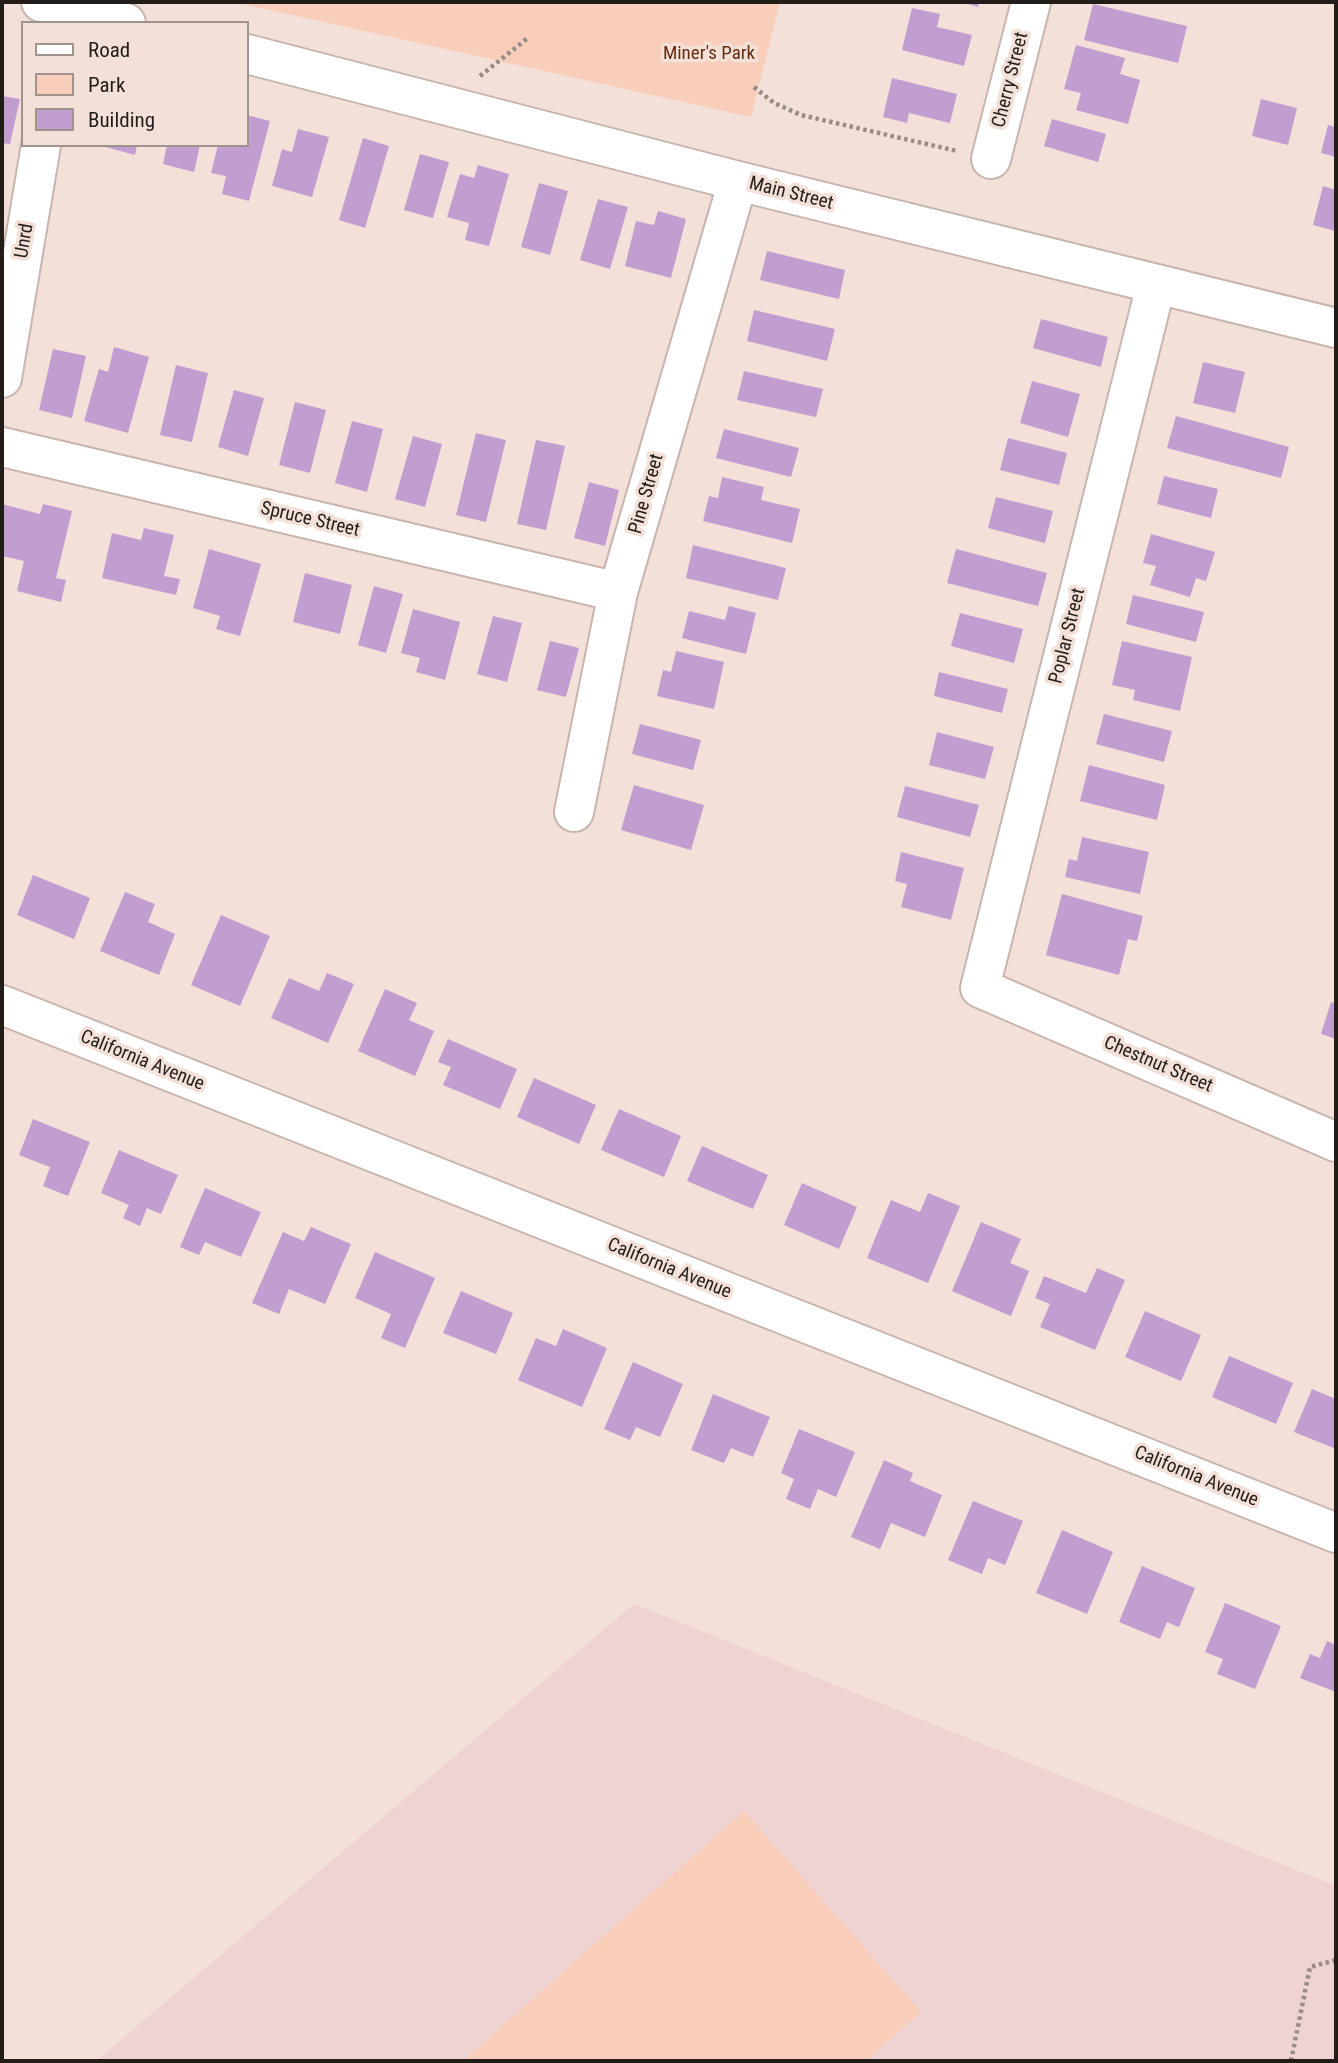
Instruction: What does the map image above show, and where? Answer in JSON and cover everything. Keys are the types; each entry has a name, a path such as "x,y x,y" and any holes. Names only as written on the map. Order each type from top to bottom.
{"street":[{"name":"Cherry Street","path":"991,159 1031,2"},
{"path":"56,10 116,21"},
{"name":"Main Street","path":"248,54 738,181 1336,328"},
{"name":"Unrd","path":"2,378 41,147"},
{"name":"Pine Street","path":"574,812 618,592 738,181"},
{"name":"Poplar Street","path":"980,988 1156,285"},
{"name":"Spruce Street","path":"2,447 618,592"},
{"name":"Chestnut Street","path":"980,988 1336,1142"},
{"name":"California Avenue","path":"2,1005 1336,1533"}],"path":[{"path":"479,77 528,38"},
{"path":"754,87 774,103 801,115 991,159"},
{"path":"1291,2061 1310,1967 1336,1960"}],"shaded area":[{"path":"634,1604 1336,1886 1336,2061 96,2061"}],"green space":[{"name":"Miner's Park","path":"234,2 780,2 751,117"},
{"path":"744,1811 921,2012 866,2061 463,2061"}],"building":[{"path":"961,2 979,2 978,7"},
{"path":"1093,4 1187,26 1178,63 1084,40"},
{"path":"912,8 940,14 937,27 972,35 964,66 902,50"},
{"path":"1076,45 1125,58 1120,74 1140,80 1128,124 1076,110 1081,93 1064,89"},
{"path":"892,78 957,94 950,123 909,113 907,123 883,117"},
{"path":"2,96 20,99 10,144 2,143"},
{"path":"1261,99 1297,108 1288,145 1252,136"},
{"path":"248,115 270,121 249,201 222,194 226,176 211,173 218,147 248,147"},
{"path":"1052,119 1106,134 1098,162 1044,146"},
{"path":"1328,125 1336,127 1336,157 1321,153"},
{"path":"298,129 329,137 312,197 272,186 282,149 292,152"},
{"path":"363,138 389,146 365,228 339,220"},
{"path":"105,147 137,147 135,155"},
{"path":"167,147 200,147 194,172 163,164"},
{"path":"420,154 449,162 433,218 404,210"},
{"path":"478,165 509,174 489,246 465,240 469,223 447,217 460,174 474,178"},
{"path":"539,183 568,191 550,255 521,247"},
{"path":"1323,186 1336,190 1336,231 1313,225"},
{"path":"598,199 628,207 610,269 580,260"},
{"path":"658,211 686,219 671,278 625,266 636,221 654,225"},
{"path":"767,251 845,270 839,299 760,280"},
{"path":"754,310 835,329 827,361 747,341"},
{"path":"1041,319 1108,337 1101,367 1033,348"},
{"path":"114,347 149,357 128,433 84,421 99,369 108,372"},
{"path":"53,349 86,356 72,418 39,410"},
{"path":"1203,362 1245,372 1235,413 1193,403"},
{"path":"176,365 208,373 192,442 160,435"},
{"path":"744,371 823,389 816,417 737,400"},
{"path":"1032,381 1080,394 1068,437 1020,423"},
{"path":"234,390 264,398 248,456 218,447"},
{"path":"295,402 326,410 310,473 279,465"},
{"path":"1176,416 1289,447 1281,478 1167,448"},
{"path":"352,421 383,429 367,492 335,483"},
{"path":"724,429 799,448 791,477 716,458"},
{"path":"476,433 506,440 486,522 456,515"},
{"path":"413,436 442,444 425,507 395,499"},
{"path":"1008,438 1067,453 1059,485 1000,470"},
{"path":"536,440 565,446 546,530 517,524"},
{"path":"1164,476 1218,489 1211,518 1157,504"},
{"path":"722,477 764,487 761,500 800,509 792,543 703,521 709,496 718,498"},
{"path":"589,482 619,490 605,546 574,538"},
{"path":"996,497 1053,511 1045,543 988,528"},
{"path":"2,504 40,514 43,504 72,511 56,578 66,580 61,602 17,591 24,561 2,556"},
{"path":"144,528 174,535 164,576 180,579 176,595 102,578 112,533 141,540"},
{"path":"1151,534 1215,552 1206,581 1196,578 1190,597 1150,585 1156,566 1143,563"},
{"path":"693,545 786,568 778,600 686,578"},
{"path":"209,549 261,564 240,636 216,629 220,616 193,608"},
{"path":"956,549 1047,573 1038,606 947,583"},
{"path":"305,573 352,585 340,634 293,622"},
{"path":"374,586 403,594 386,653 358,645"},
{"path":"1133,595 1204,612 1196,642 1126,624"},
{"path":"729,606 756,613 746,654 682,638 689,611 725,620"},
{"path":"413,609 460,622 445,680 416,672 420,658 401,653"},
{"path":"960,613 1023,629 1014,663 951,646"},
{"path":"493,616 522,623 507,682 477,674"},
{"path":"550,641 579,648 566,697 537,690"},
{"path":"1122,641 1192,657 1180,711 1133,700 1135,690 1112,685"},
{"path":"676,651 724,662 714,709 657,696 663,670 671,672"},
{"path":"939,672 1008,689 1002,713 934,696"},
{"path":"1104,714 1172,731 1164,762 1096,744"},
{"path":"640,724 701,740 693,770 632,754"},
{"path":"937,732 994,747 985,779 929,765"},
{"path":"1089,765 1165,785 1157,820 1080,801"},
{"path":"634,785 704,805 691,850 621,830"},
{"path":"905,786 979,805 970,837 897,817"},
{"path":"1082,837 1149,852 1140,894 1065,877 1069,859 1077,861"},
{"path":"901,852 964,868 951,920 901,907 907,884 895,881"},
{"path":"33,875 90,898 74,939 17,915"},
{"path":"125,892 155,904 148,922 175,934 159,975 100,951"},
{"path":"1062,894 1143,916 1137,941 1128,939 1119,975 1046,955"},
{"path":"221,915 270,936 240,1006 191,985"},
{"path":"327,973 354,984 328,1043 271,1018 289,978 319,991"},
{"path":"385,989 417,1003 409,1020 434,1031 415,1076 358,1051"},
{"path":"1331,1002 1336,1004 1336,1039 1321,1034"},
{"path":"448,1039 517,1069 500,1109 443,1085 451,1067 438,1062"},
{"path":"534,1078 596,1105 579,1144 517,1117"},
{"path":"619,1109 681,1136 664,1177 601,1150"},
{"path":"33,1119 90,1142 68,1196 43,1186 50,1167 19,1155"},
{"path":"702,1146 768,1175 753,1209 687,1181"},
{"path":"119,1150 178,1175 161,1214 147,1208 140,1226 123,1218 129,1205 101,1193"},
{"path":"802,1183 857,1207 839,1249 784,1225"},
{"path":"205,1188 261,1212 241,1257 205,1242 199,1255 180,1247"},
{"path":"928,1193 960,1206 928,1283 867,1258 891,1200 920,1212"},
{"path":"981,1222 1021,1239 1010,1263 1029,1271 1011,1316 952,1291"},
{"path":"311,1227 351,1244 325,1304 289,1289 279,1314 252,1303 283,1232 304,1241"},
{"path":"375,1252 435,1278 405,1348 381,1338 391,1314 355,1298"},
{"path":"1097,1268 1125,1280 1095,1350 1040,1327 1050,1304 1035,1298 1044,1276 1086,1293"},
{"path":"461,1291 513,1313 496,1354 443,1333"},
{"path":"1145,1311 1201,1335 1181,1381 1125,1357"},
{"path":"563,1329 607,1348 582,1407 518,1380 536,1338 556,1346"},
{"path":"1229,1356 1293,1383 1276,1424 1212,1397"},
{"path":"633,1362 683,1384 660,1437 636,1427 630,1440 604,1429"},
{"path":"1312,1389 1336,1399 1336,1449 1294,1432"},
{"path":"713,1394 770,1417 753,1457 731,1448 724,1463 691,1450"},
{"path":"799,1429 855,1452 836,1497 818,1489 810,1509 786,1499 794,1479 781,1473"},
{"path":"884,1460 913,1473 910,1481 942,1495 925,1537 891,1523 880,1549 851,1537"},
{"path":"973,1501 1023,1521 1005,1565 988,1558 982,1574 948,1560"},
{"path":"1062,1530 1113,1552 1087,1614 1036,1593"},
{"path":"1142,1566 1195,1588 1179,1627 1167,1622 1160,1639 1119,1622"},
{"path":"1225,1603 1281,1626 1255,1689 1217,1674 1223,1659 1205,1652"},
{"path":"1327,1641 1336,1645 1336,1692 1300,1678 1310,1654 1320,1658"}]}
